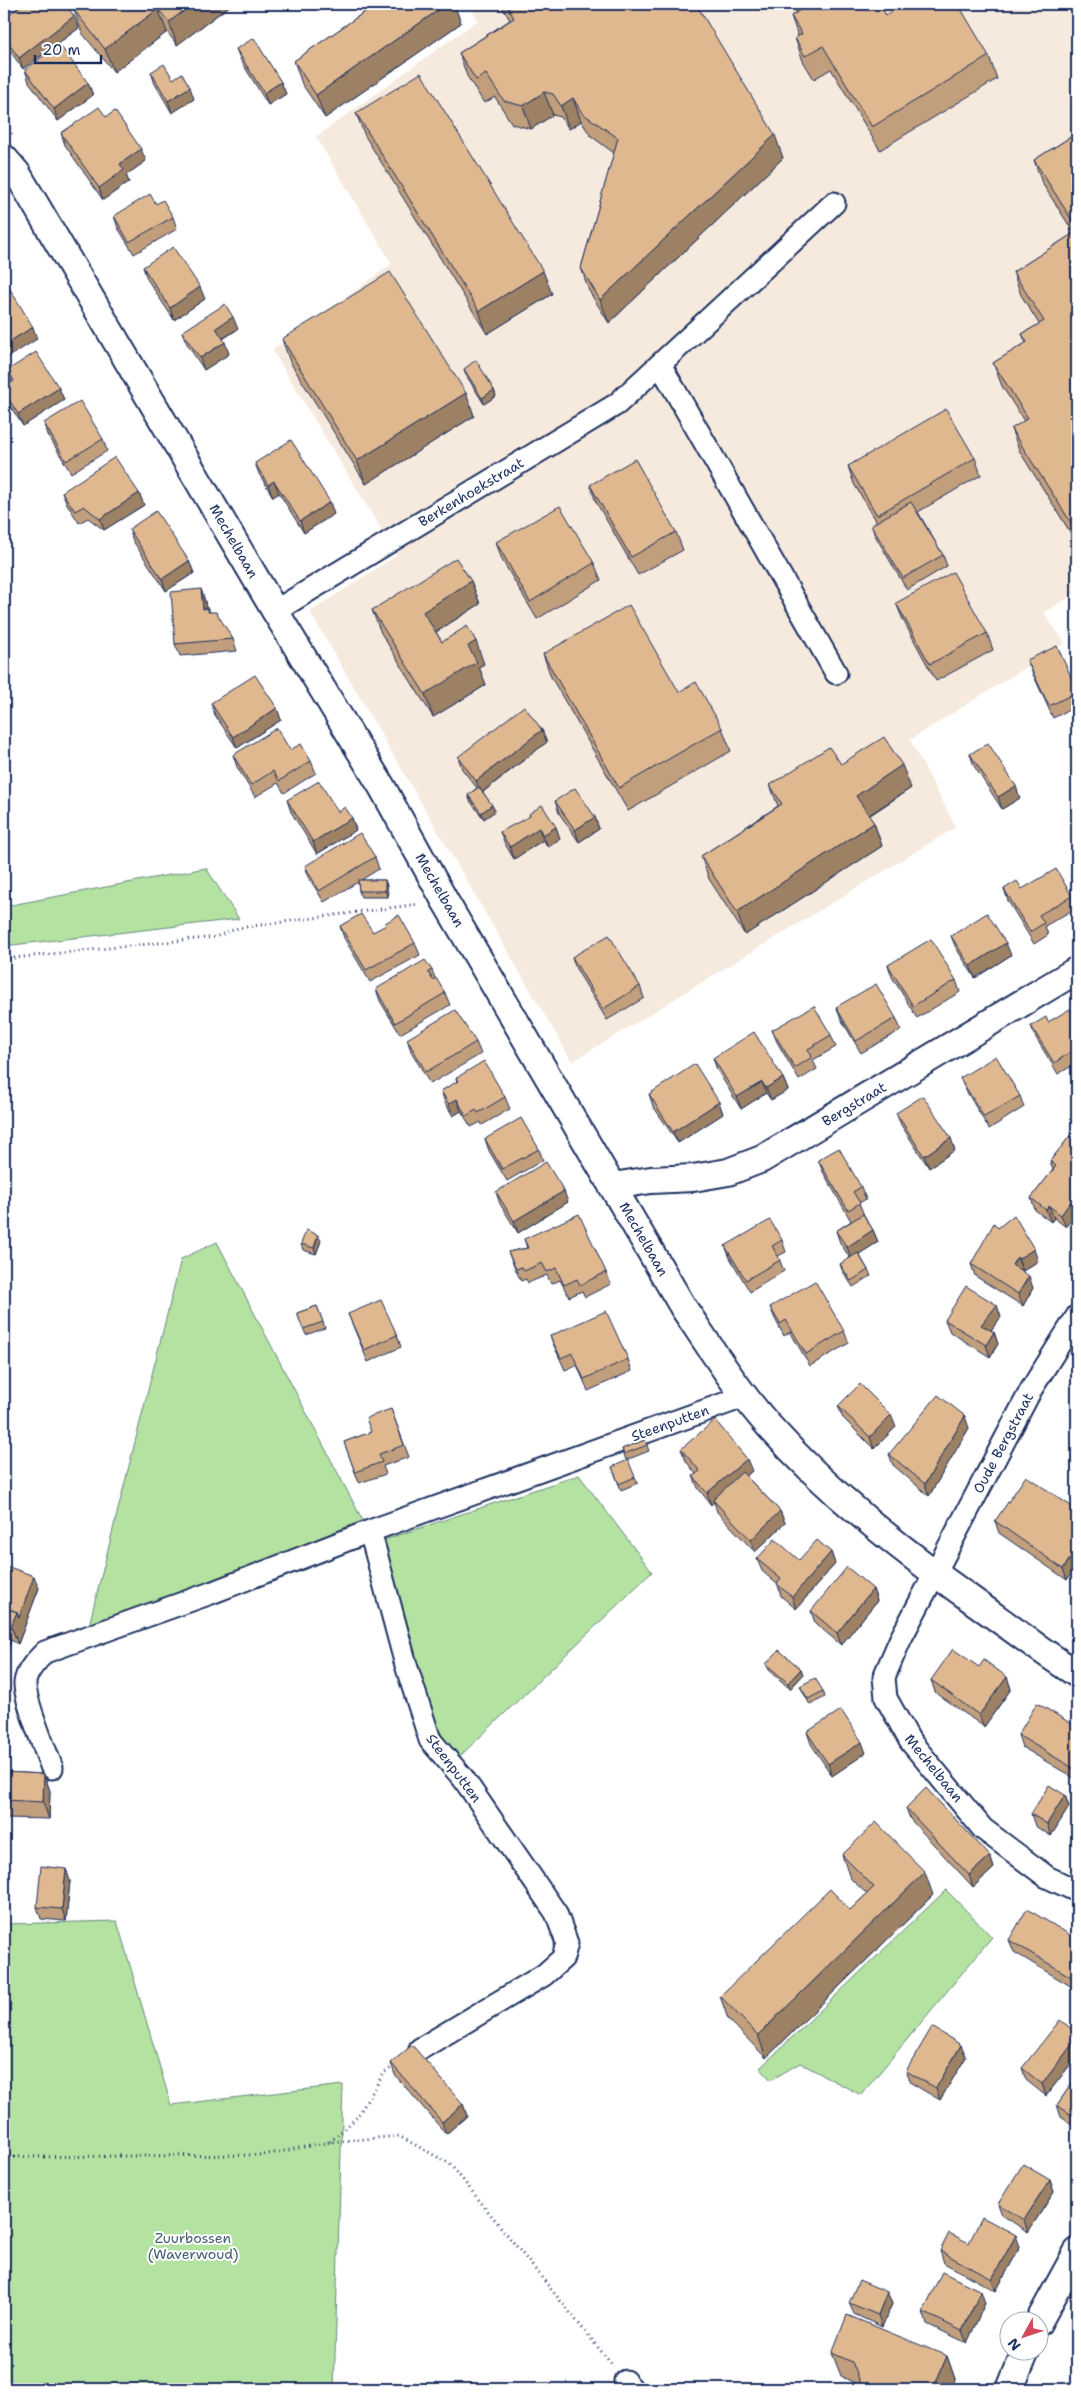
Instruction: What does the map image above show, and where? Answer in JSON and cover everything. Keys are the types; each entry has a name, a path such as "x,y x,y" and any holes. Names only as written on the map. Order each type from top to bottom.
{"street":[{"name":"Mechelbaan","path":"4,140 11,166 382,788 445,901 683,1307 768,1425 862,1518 935,1574 1077,1674"},
{"name":"Berkenhoekstraat","path":"275,611 617,404 661,366 834,203"},
{"path":"661,366 836,673"},
{"name":"Bergstraat","path":"613,1186 728,1172 762,1159 1077,970"},
{"name":"Oude Bergstraat","path":"935,1574 1032,1388 1077,1316"},
{"name":"Steenputten","path":"52,1768 27,1696 25,1683 34,1662 46,1652 211,1593 370,1531 732,1401 744,1394"},
{"name":"Steenputten","path":"370,1531 413,1690 430,1740 463,1778 556,1913 566,1943 563,1958 544,1975 420,2049"},
{"name":"Mechelbaan","path":"935,1574 900,1640 884,1677 886,1698 910,1741 983,1829 1048,1877 1077,1892"},
{"path":"1045,2310 1077,2252"},
{"path":"1010,2389 1022,2360"}],"path":[{"path":"4,959 215,937 238,928 445,901"},
{"path":"330,2142 357,2117 384,2073"},
{"path":"4,2157 262,2155 330,2142 399,2136 450,2164 629,2385"}],"shaded area":[{"path":"468,4 1077,4 1077,592 1044,613 1065,643 910,740 956,827 572,1062 310,612 397,555 272,350 392,264 316,137 478,20"}],"green space":[{"path":"206,868 239,919 4,946 4,896 6,906"},
{"path":"217,1242 363,1521 88,1629 181,1259"},
{"path":"579,1475 652,1572 457,1759 434,1722 384,1540"},
{"path":"946,1890 992,1937 861,2095 800,2063 771,2080 760,2068"},
{"name":"Zuurbossen (Waverwoud)","path":"117,1921 171,2105 343,2085 334,2389 4,2389 4,1924"}],"building":[{"path":"23,4 65,4 74,16 19,58 4,37 4,18"},
{"path":"82,4 193,4 169,22 158,9 105,49 74,10"},
{"path":"376,4 447,4 316,95 294,61"},
{"path":"506,4 696,4 775,135 600,300 581,268 618,138 582,113 573,98 561,106 553,94 544,92 523,106 504,101 486,74 476,80 459,53 514,18"},
{"path":"797,4 879,4 886,15 905,4 958,4 989,56 872,127 823,46 805,56 795,38 802,34 791,16 800,10"},
{"path":"254,38 281,82 264,93 236,49"},
{"path":"59,44 88,83 54,109 25,70"},
{"path":"164,64 173,79 182,73 190,87 168,101 151,72"},
{"path":"421,73 543,271 479,311 356,113"},
{"path":"99,107 106,117 115,111 141,149 120,164 124,170 99,188 61,133"},
{"path":"1077,133 1077,228 1034,160"},
{"path":"150,194 156,204 163,200 173,217 129,242 114,216"},
{"path":"1077,231 1077,532 1011,429 1028,418 993,363 1027,342 1022,334 1044,321 1013,272"},
{"path":"173,247 200,287 170,308 143,267"},
{"path":"390,272 466,393 357,461 282,339"},
{"path":"10,289 33,327 4,345 4,293"},
{"path":"225,304 233,317 216,328 225,342 200,358 182,332"},
{"path":"36,352 59,388 18,414 4,391 4,387 14,381 8,370"},
{"path":"476,360 494,390 482,398 464,369"},
{"path":"80,401 103,439 66,461 44,423"},
{"path":"946,409 975,458 877,515 848,466"},
{"path":"291,440 330,502 300,521 274,481 268,485 255,463"},
{"path":"115,457 139,493 100,519 84,506 75,511 62,492"},
{"path":"635,459 676,532 631,557 590,485"},
{"path":"911,502 943,555 903,578 871,525"},
{"path":"560,506 594,563 530,602 496,542"},
{"path":"156,511 189,561 162,579 129,529"},
{"path":"456,558 471,581 423,612 442,642 467,626 476,641 468,646 477,662 425,694 372,610"},
{"path":"953,572 987,633 930,664 896,603"},
{"path":"201,589 203,609 208,608 208,612 216,612 233,639 175,644 171,592"},
{"path":"629,605 679,692 696,682 722,728 619,788 543,654"},
{"path":"1057,646 1077,692 1049,706 1027,660"},
{"path":"255,675 277,708 233,737 211,703"},
{"path":"524,706 542,730 476,781 458,757"},
{"path":"277,728 290,750 301,744 311,761 279,781 273,771 251,785 233,755"},
{"path":"884,737 902,765 856,796 874,823 737,912 701,856 782,804 770,785 829,747 841,764"},
{"path":"988,743 1016,786 998,797 970,754"},
{"path":"319,781 338,812 345,807 352,818 313,842 287,800"},
{"path":"479,787 492,805 481,813 468,795"},
{"path":"575,788 595,817 575,830 555,801"},
{"path":"542,805 556,827 543,835 539,828 510,847 500,832 530,816 529,814"},
{"path":"360,833 375,857 319,891 305,866"},
{"path":"1077,847 1077,862 1070,851"},
{"path":"1056,869 1072,896 1039,915 1044,923 1030,932 1004,889 1017,881 1022,889"},
{"path":"358,880 385,880 385,891 359,891"},
{"path":"987,913 1006,943 970,966 951,936"},
{"path":"361,914 373,932 399,915 415,943 366,970 340,926"},
{"path":"609,935 640,986 603,1009 572,957"},
{"path":"931,939 956,980 913,1006 888,965"},
{"path":"425,960 432,970 428,972 433,980 436,978 445,993 395,1023 376,989"},
{"path":"876,984 896,1018 856,1041 836,1007"},
{"path":"814,1006 831,1035 808,1049 812,1057 795,1068 772,1030"},
{"path":"1070,1009 1077,1021 1077,1048 1054,1063 1031,1026 1046,1017 1048,1022"},
{"path":"455,1010 476,1042 426,1072 407,1039"},
{"path":"754,1032 783,1078 766,1088 762,1082 737,1097 713,1058"},
{"path":"996,1056 1020,1096 984,1117 960,1078"},
{"path":"484,1061 505,1097 478,1113 476,1110 466,1116 457,1099 449,1104 441,1091 458,1081 456,1078"},
{"path":"695,1064 719,1102 673,1132 649,1094"},
{"path":"923,1096 951,1138 924,1156 896,1113"},
{"path":"521,1118 539,1149 502,1169 485,1139"},
{"path":"1070,1136 1077,1142 1077,1193 1061,1215 1049,1206 1046,1210 1031,1198 1056,1166 1050,1161"},
{"path":"839,1148 861,1187 853,1192 860,1203 848,1210 818,1160"},
{"path":"546,1162 564,1191 514,1221 496,1192"},
{"path":"579,1214 606,1272 580,1285 577,1279 564,1285 556,1268 547,1272 542,1263 524,1271 522,1267 516,1269 508,1252 528,1248 524,1239"},
{"path":"863,1214 873,1230 847,1247 836,1231"},
{"path":"1014,1215 1034,1249 1018,1259 1017,1257 1012,1265 1029,1276 1018,1294 971,1264 994,1223 998,1228"},
{"path":"770,1220 782,1240 772,1246 780,1260 746,1280 725,1246"},
{"path":"306,1230 318,1235 314,1248 301,1244"},
{"path":"858,1253 868,1270 851,1281 840,1264"},
{"path":"815,1281 844,1331 806,1354 786,1320 780,1324 770,1307"},
{"path":"966,1286 997,1305 981,1325 994,1332 986,1345 945,1320"},
{"path":"381,1300 397,1335 364,1350 348,1314"},
{"path":"317,1306 323,1322 303,1329 297,1313"},
{"path":"606,1311 628,1359 584,1379 572,1353 561,1358 550,1336"},
{"path":"860,1384 891,1415 870,1437 838,1406"},
{"path":"938,1395 965,1416 925,1484 889,1454"},
{"path":"391,1409 404,1445 379,1454 382,1462 355,1472 344,1442 371,1432 366,1418"},
{"path":"715,1420 747,1459 707,1493 693,1476 700,1471 681,1449"},
{"path":"645,1440 647,1445 624,1454 622,1449"},
{"path":"628,1460 635,1477 619,1484 612,1467"},
{"path":"742,1472 780,1511 751,1540 713,1500"},
{"path":"1026,1476 1077,1510 1077,1548 1063,1569 995,1521"},
{"path":"775,1539 799,1560 817,1540 831,1552 792,1597 777,1584 781,1579 757,1559"},
{"path":"9,1567 34,1576 19,1618 17,1612 4,1607 4,1581"},
{"path":"847,1567 873,1589 837,1633 811,1611"},
{"path":"1077,1589 1077,1598 1073,1595"},
{"path":"4,1607 17,1612 11,1626 5,1623 4,1626"},
{"path":"953,1649 979,1667 984,1660 1007,1677 979,1715 931,1680"},
{"path":"779,1650 801,1669 788,1683 766,1664"},
{"path":"815,1678 823,1691 808,1699 800,1686"},
{"path":"1037,1703 1077,1727 1077,1761 1073,1768 1018,1735"},
{"path":"841,1710 862,1742 828,1764 807,1732"},
{"path":"4,1772 44,1774 43,1802 4,1800"},
{"path":"1049,1785 1065,1795 1047,1824 1031,1814"},
{"path":"926,1788 990,1856 969,1875 906,1808"},
{"path":"876,1822 925,1872 758,2035 720,1996 830,1889 850,1910 874,1887 842,1855"},
{"path":"41,1866 66,1869 62,1909 37,1907"},
{"path":"1027,1909 1077,1939 1077,1972 1073,1978 1009,1940"},
{"path":"1060,2020 1077,2033 1077,2038 1042,2084 1022,2068"},
{"path":"932,2027 961,2045 936,2088 906,2071"},
{"path":"412,2045 463,2104 442,2122 391,2063"},
{"path":"1077,2066 1077,2076 1073,2073"},
{"path":"1077,2076 1077,2119 1057,2105"},
{"path":"1023,2164 1050,2180 1024,2220 998,2204"},
{"path":"982,2217 1016,2235 992,2279 940,2251 949,2233 969,2243"},
{"path":"942,2272 981,2291 962,2331 923,2312"},
{"path":"859,2280 887,2292 878,2315 849,2303"},
{"path":"847,2315 947,2356 933,2389 863,2389 852,2362 832,2353"}]}
